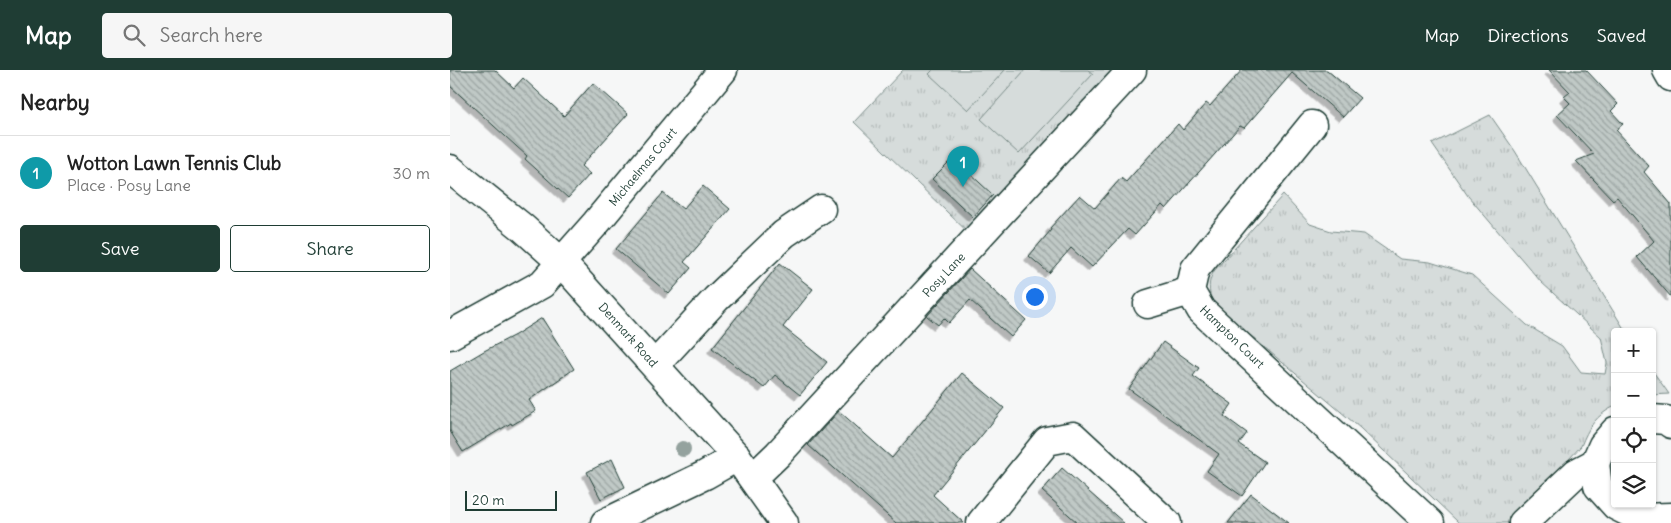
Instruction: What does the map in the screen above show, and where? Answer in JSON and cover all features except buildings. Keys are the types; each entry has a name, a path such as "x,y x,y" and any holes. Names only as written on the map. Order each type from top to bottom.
{"street":[{"name":"Michaelmas Court","path":"450,335 542,284 596,223 723,70"},
{"name":"Posy Lane","path":"605,523 705,475 745,468 778,454 1132,70"},
{"path":"1667,70 1671,77"},
{"path":"1148,304 1190,291 1195,269 1312,125"},
{"name":"Denmark Road","path":"450,169 522,227 560,262 655,365 745,468 784,523"},
{"path":"655,365 716,299 784,234 822,209"},
{"name":"Hampton Court","path":"1190,291 1202,310 1430,523"},
{"path":"1656,419 1666,420 1671,424"},
{"path":"1611,435 1602,445 1595,464 1598,486 1616,506 1640,518 1671,517"},
{"path":"981,523 1048,441 1073,436 1167,523"},
{"path":"1523,523 1576,473 1595,464"}],"green space":[{"path":"903,70 1132,70 976,240 854,122"},
{"path":"933,70 1005,70 968,110 929,74"},
{"path":"1025,70 1088,70 1093,74 1019,154 981,119"},
{"path":"1490,115 1515,151 1624,328 1611,328 1611,408 1598,418 1587,433 1581,446 1510,523 1459,523 1360,428 1212,303 1209,290 1214,271 1283,195 1310,224 1331,231 1364,234 1400,259 1430,262 1472,275 1527,325 1562,346 1581,372 1605,374 1607,363 1601,337 1541,282 1468,196 1432,144"},
{"path":"1656,376 1669,394 1656,395"}],"place":[{"name":"Wotton Lawn Tennis Club","path":"963,187"}]}
